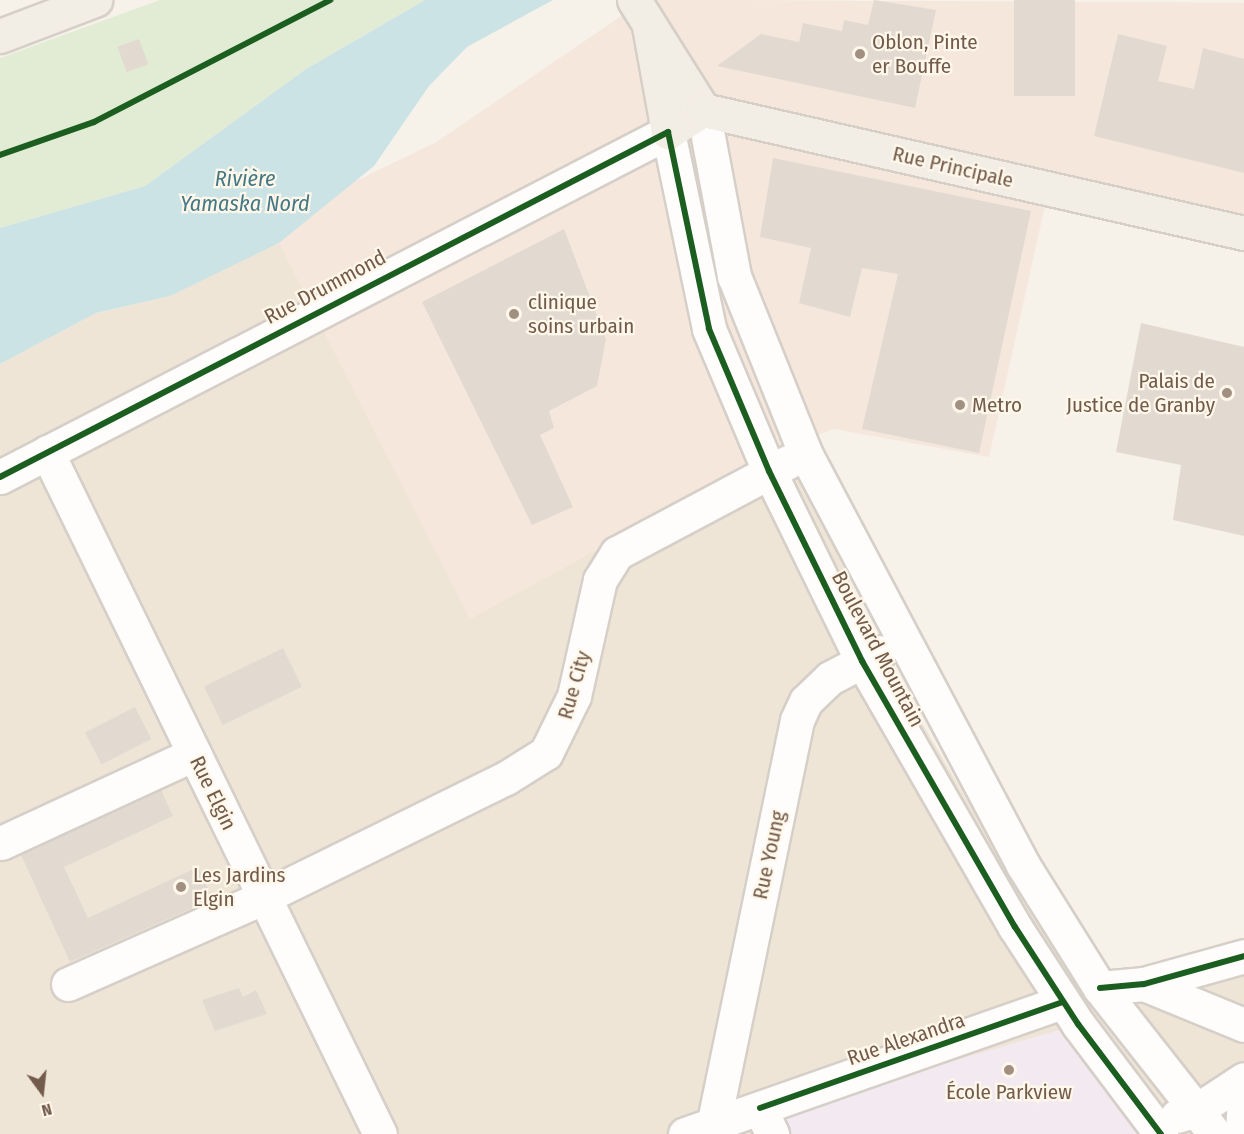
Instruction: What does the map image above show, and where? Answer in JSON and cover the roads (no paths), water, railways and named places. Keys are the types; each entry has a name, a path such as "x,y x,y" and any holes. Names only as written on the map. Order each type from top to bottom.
{"main road":[{"path":"0,36 95,0"},
{"path":"641,13 703,110 668,132 641,13"},
{"name":"Rue Principale","path":"703,110 1244,233"}],"street":[{"name":"Boulevard Mountain","path":"703,110 734,276 805,453 902,642 1023,864 1100,988 1206,1122"},
{"name":"Boulevard Mountain","path":"668,132 709,329 770,471 862,661 1062,1002 1156,1128"},
{"name":"Rue Drummond","path":"0,477 668,132"},
{"name":"Rue Elgin","path":"46,452 380,1134"},
{"name":"Rue City","path":"68,984 264,897 506,778 546,753 574,696 600,579 617,553 805,453"},
{"name":"Rue Young","path":"714,1121 797,720 807,701 830,678 902,642"},
{"path":"2,843 194,754"},
{"path":"1100,988 1144,984 1244,956"},
{"path":"1144,984 1244,1025"},
{"name":"Rue Alexandra","path":"685,1134 714,1121 766,1121 1062,1002"},
{"path":"1156,1128 1206,1122 1244,1078"},
{"path":"1242,1134 1244,1098"}],"water":[{"name":"Rivière Yamaska Nord","path":"425,0 553,0 467,47 429,86 374,166 279,243 170,296 96,313 0,364 0,228 145,186 306,69"}],"place":[{"name":"Oblon, Pinte er Bouffe","path":"860,54"},
{"name":"clinique soins urbain","path":"514,314"},
{"name":"Palais de Justice de Granby","path":"1227,393"},
{"name":"Metro","path":"960,405"},
{"name":"Les Jardins Elgin","path":"181,887"},
{"name":"École Parkview","path":"1009,1070"}]}
